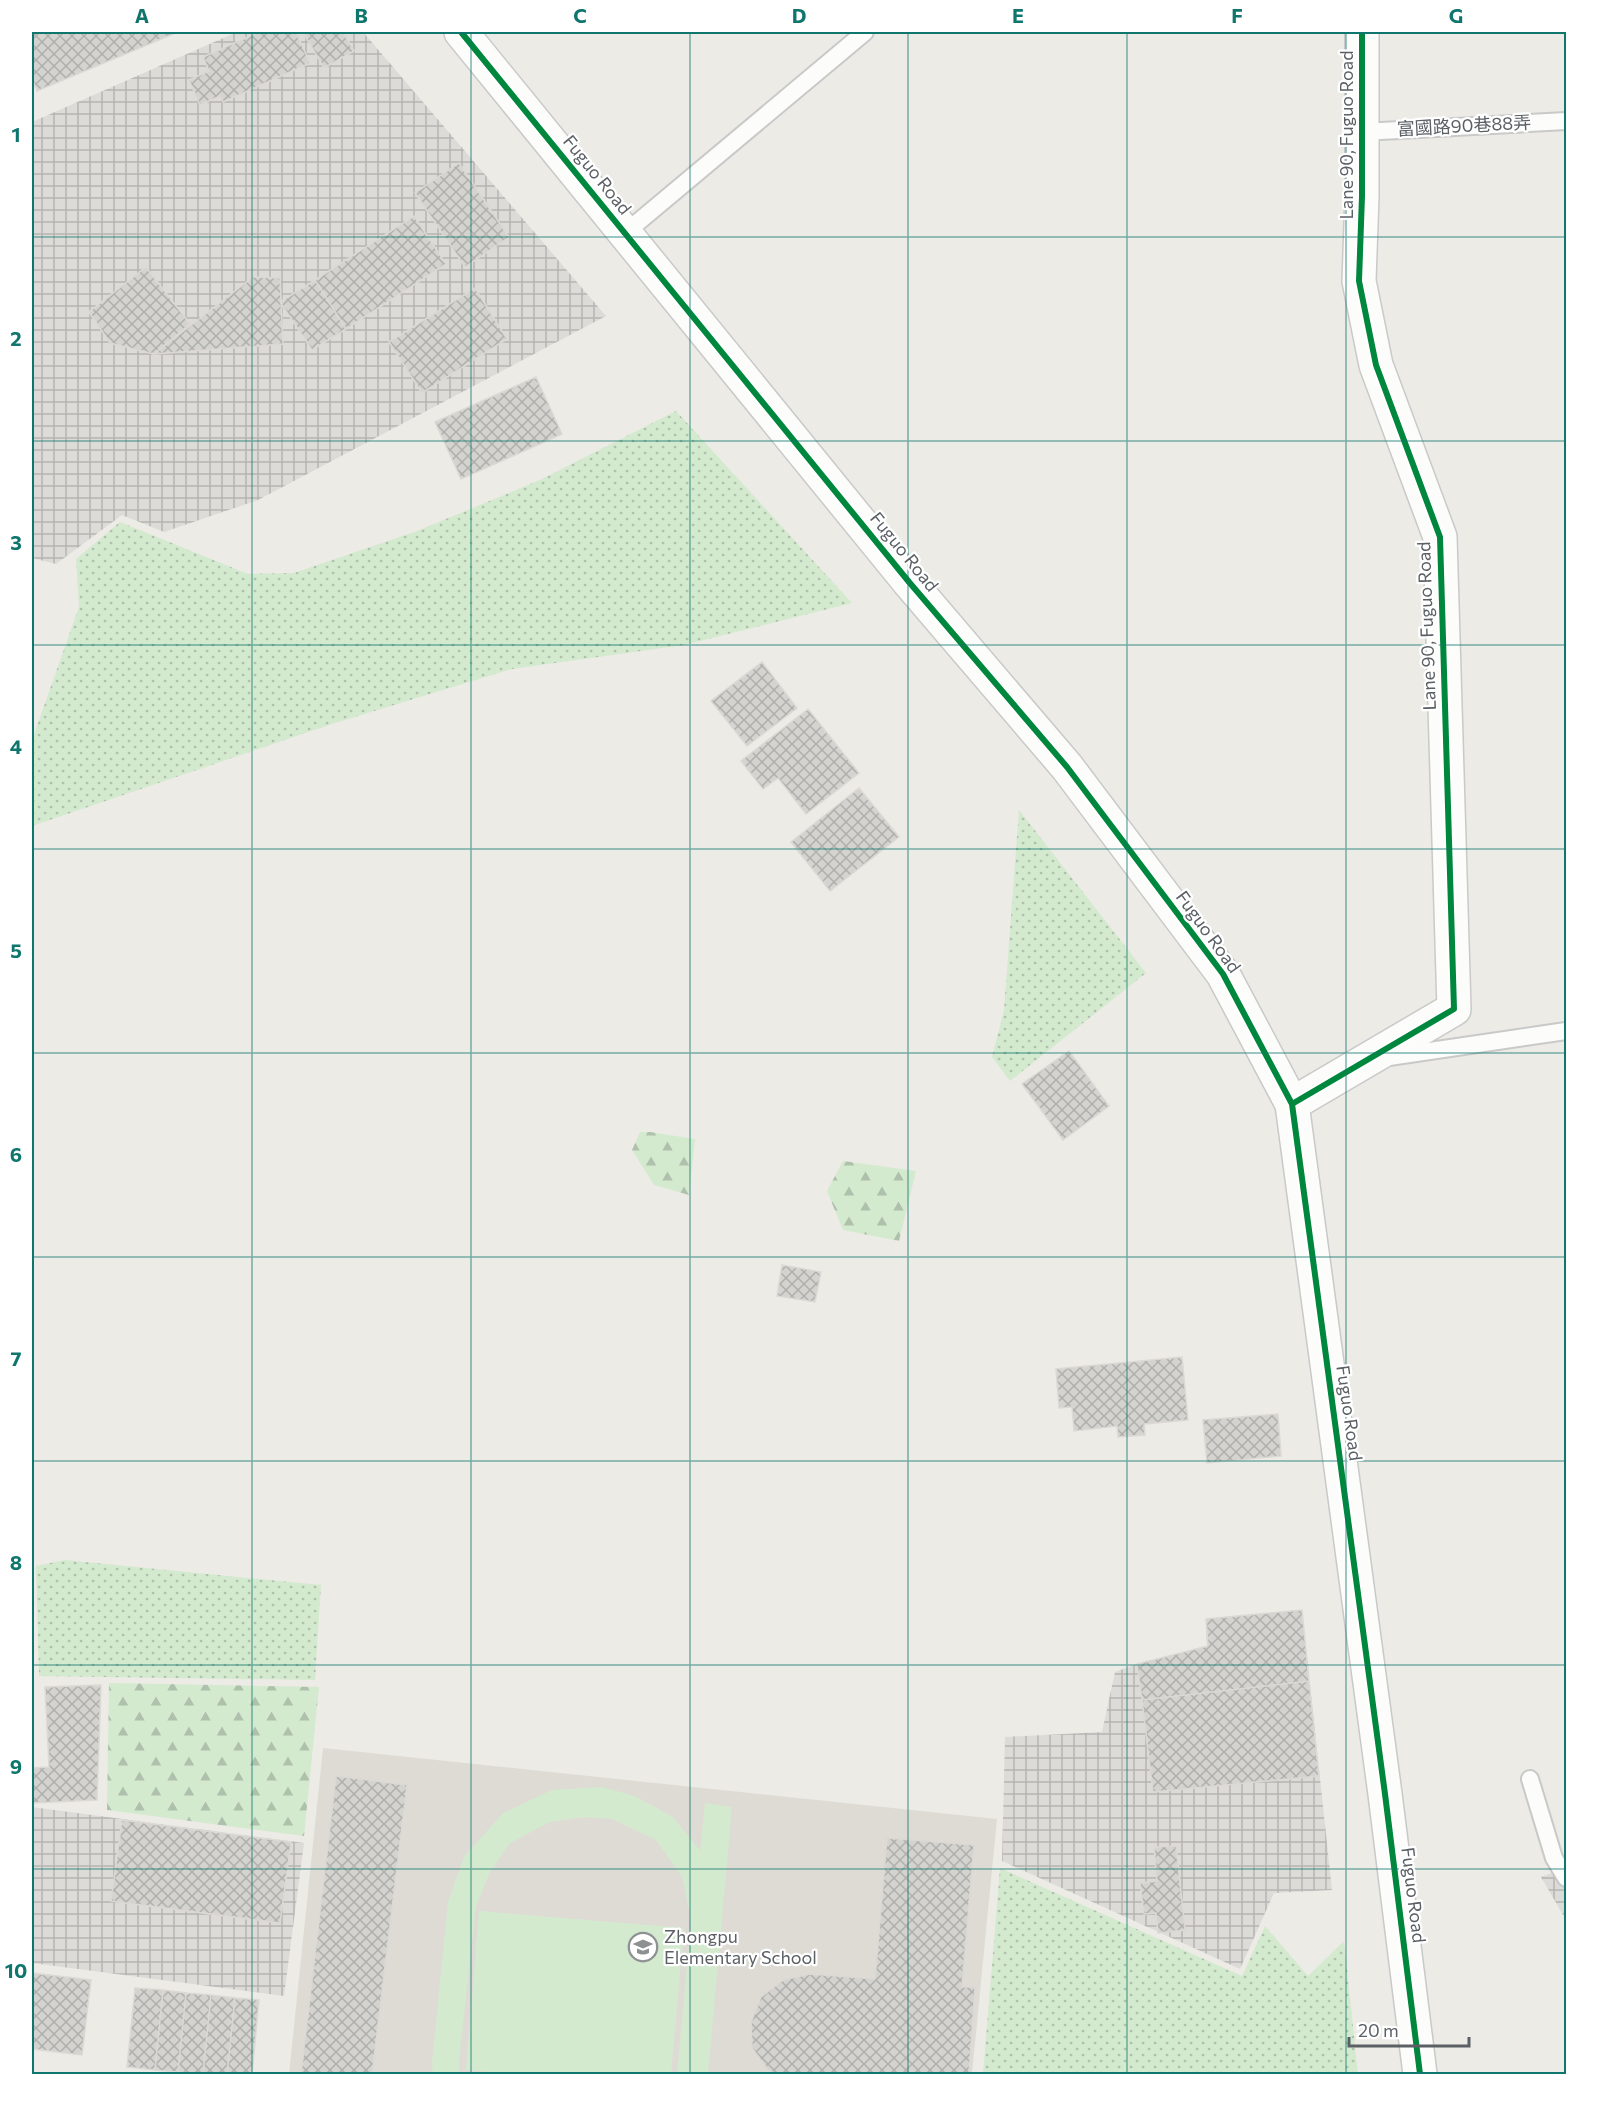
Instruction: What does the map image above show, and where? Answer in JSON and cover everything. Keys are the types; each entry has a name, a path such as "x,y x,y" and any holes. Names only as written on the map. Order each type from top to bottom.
{"street":[{"name":"Fuguo Road","path":"461,32 909,582 1067,767 1223,974 1292,1104 1420,2074"},
{"name":"Lane 90, Fuguo Road","path":"1292,1104 1454,1009 1440,537 1376,365 1359,281 1362,32"}],"lane":[{"path":"625,232 865,32"},
{"name":"富國路90巷88弄","path":"1362,132 1566,121"},
{"path":"1367,1060 1566,1031"},
{"path":"1530,1779 1554,1858 1566,1878"}],"shaded area":[{"path":"237,32 363,32 606,316 258,500 164,532 122,515 56,564 32,558 32,122"},
{"path":"1302,1610 1332,1890 1274,1893 1240,1969 1002,1861 1005,1737 1102,1732 1115,1672 1207,1646 1206,1619"},
{"name":"Zhongpu Elementary School","path":"323,1748 997,1819 972,2074 289,2074"},
{"path":"32,1807 304,1843 284,1996 32,1963"},
{"path":"1566,1868 1566,1920 1541,1877"}],"green space":[{"path":"676,411 852,603 684,645 512,669 335,723 32,826 32,740 79,607 76,559 120,522 248,574 294,573 417,531 540,480"},
{"path":"1019,810 1146,973 1010,1081 992,1057 1004,1010"},
{"path":"640,1132 695,1139 689,1195 654,1185 632,1150"},
{"path":"843,1161 916,1171 899,1241 843,1230 827,1191"},
{"path":"65,1560 321,1585 315,1680 39,1676 36,1566"},
{"path":"109,1683 319,1687 304,1836 107,1810"},
{"path":"601,1787 635,1796 673,1817 700,1851 705,1803 732,1807 708,2074 677,2074 691,1920 682,1876 656,1840 612,1819 583,1817 550,1822 510,1843 490,1872 476,1906 459,2061 460,2074 433,2074 432,2063 448,1902 464,1857 503,1813 552,1790"},
{"path":"1000,1868 1242,1976 1265,1926 1308,1976 1344,1941 1358,2074 983,2074"},
{"path":"479,1911 684,1928 671,2074 517,2074 466,2070"}],"building":[{"path":"32,32 178,32 37,91 32,78"},
{"path":"259,32 296,32 310,63 223,102 220,96 200,105 189,80 209,71 203,57"},
{"path":"307,32 343,32 354,51 324,68 304,34"},
{"path":"459,163 509,237 465,267 415,193"},
{"path":"414,216 446,264 346,329 315,280"},
{"path":"146,267 190,324 154,354 110,343 89,312"},
{"path":"253,277 280,278 283,344 154,354"},
{"path":"315,280 346,329 312,350 280,302"},
{"path":"475,288 507,339 422,393 389,342"},
{"path":"536,377 562,434 461,479 435,422"},
{"path":"762,662 797,708 747,746 711,701"},
{"path":"808,709 859,773 806,814 778,778 763,789 741,761"},
{"path":"859,788 899,837 830,891 791,842"},
{"path":"1069,1051 1109,1106 1063,1140 1022,1084"},
{"path":"782,1265 821,1272 815,1302 777,1296"},
{"path":"1182,1357 1188,1420 1144,1424 1145,1435 1118,1437 1117,1426 1074,1431 1072,1407 1059,1408 1056,1369"},
{"path":"1278,1414 1281,1456 1207,1463 1203,1420"},
{"path":"32,1479 33,1553 32,1553"},
{"path":"1302,1610 1309,1681 1142,1700 1137,1664 1208,1646 1206,1619"},
{"path":"1309,1681 1319,1776 1153,1792 1142,1700"},
{"path":"101,1685 97,1800 32,1803 32,1768 49,1767 45,1687"},
{"path":"336,1776 407,1785 372,2074 301,2074"},
{"path":"122,1820 291,1842 280,1923 111,1901"},
{"path":"887,1838 974,1845 962,1987 975,1987 969,2074 776,2074 768,2070 752,2048 751,2022 761,1997 783,1980 810,1974 875,1979"},
{"path":"1176,1846 1185,1930 1158,1933 1156,1913 1144,1914 1140,1883 1157,1881 1154,1847"},
{"path":"32,1973 91,1980 82,2055 32,2049"},
{"path":"135,1988 163,1990 155,2070 127,2067"},
{"path":"163,1990 186,1993 178,2072 155,2070"},
{"path":"186,1993 211,1995 203,2074 178,2072"},
{"path":"211,1995 235,1998 227,2074 203,2074"},
{"path":"235,1998 259,2000 252,2074 227,2074"}],"cycle path":[{"path":"461,32 909,582 1067,767 1223,974 1292,1104 1385,1794 1420,2074"},
{"path":"1292,1104 1454,1009 1440,537 1376,365 1359,281 1362,196 1362,32"}],"place":[{"name":"Zhongpu Elementary School","path":"643,1947"}]}
